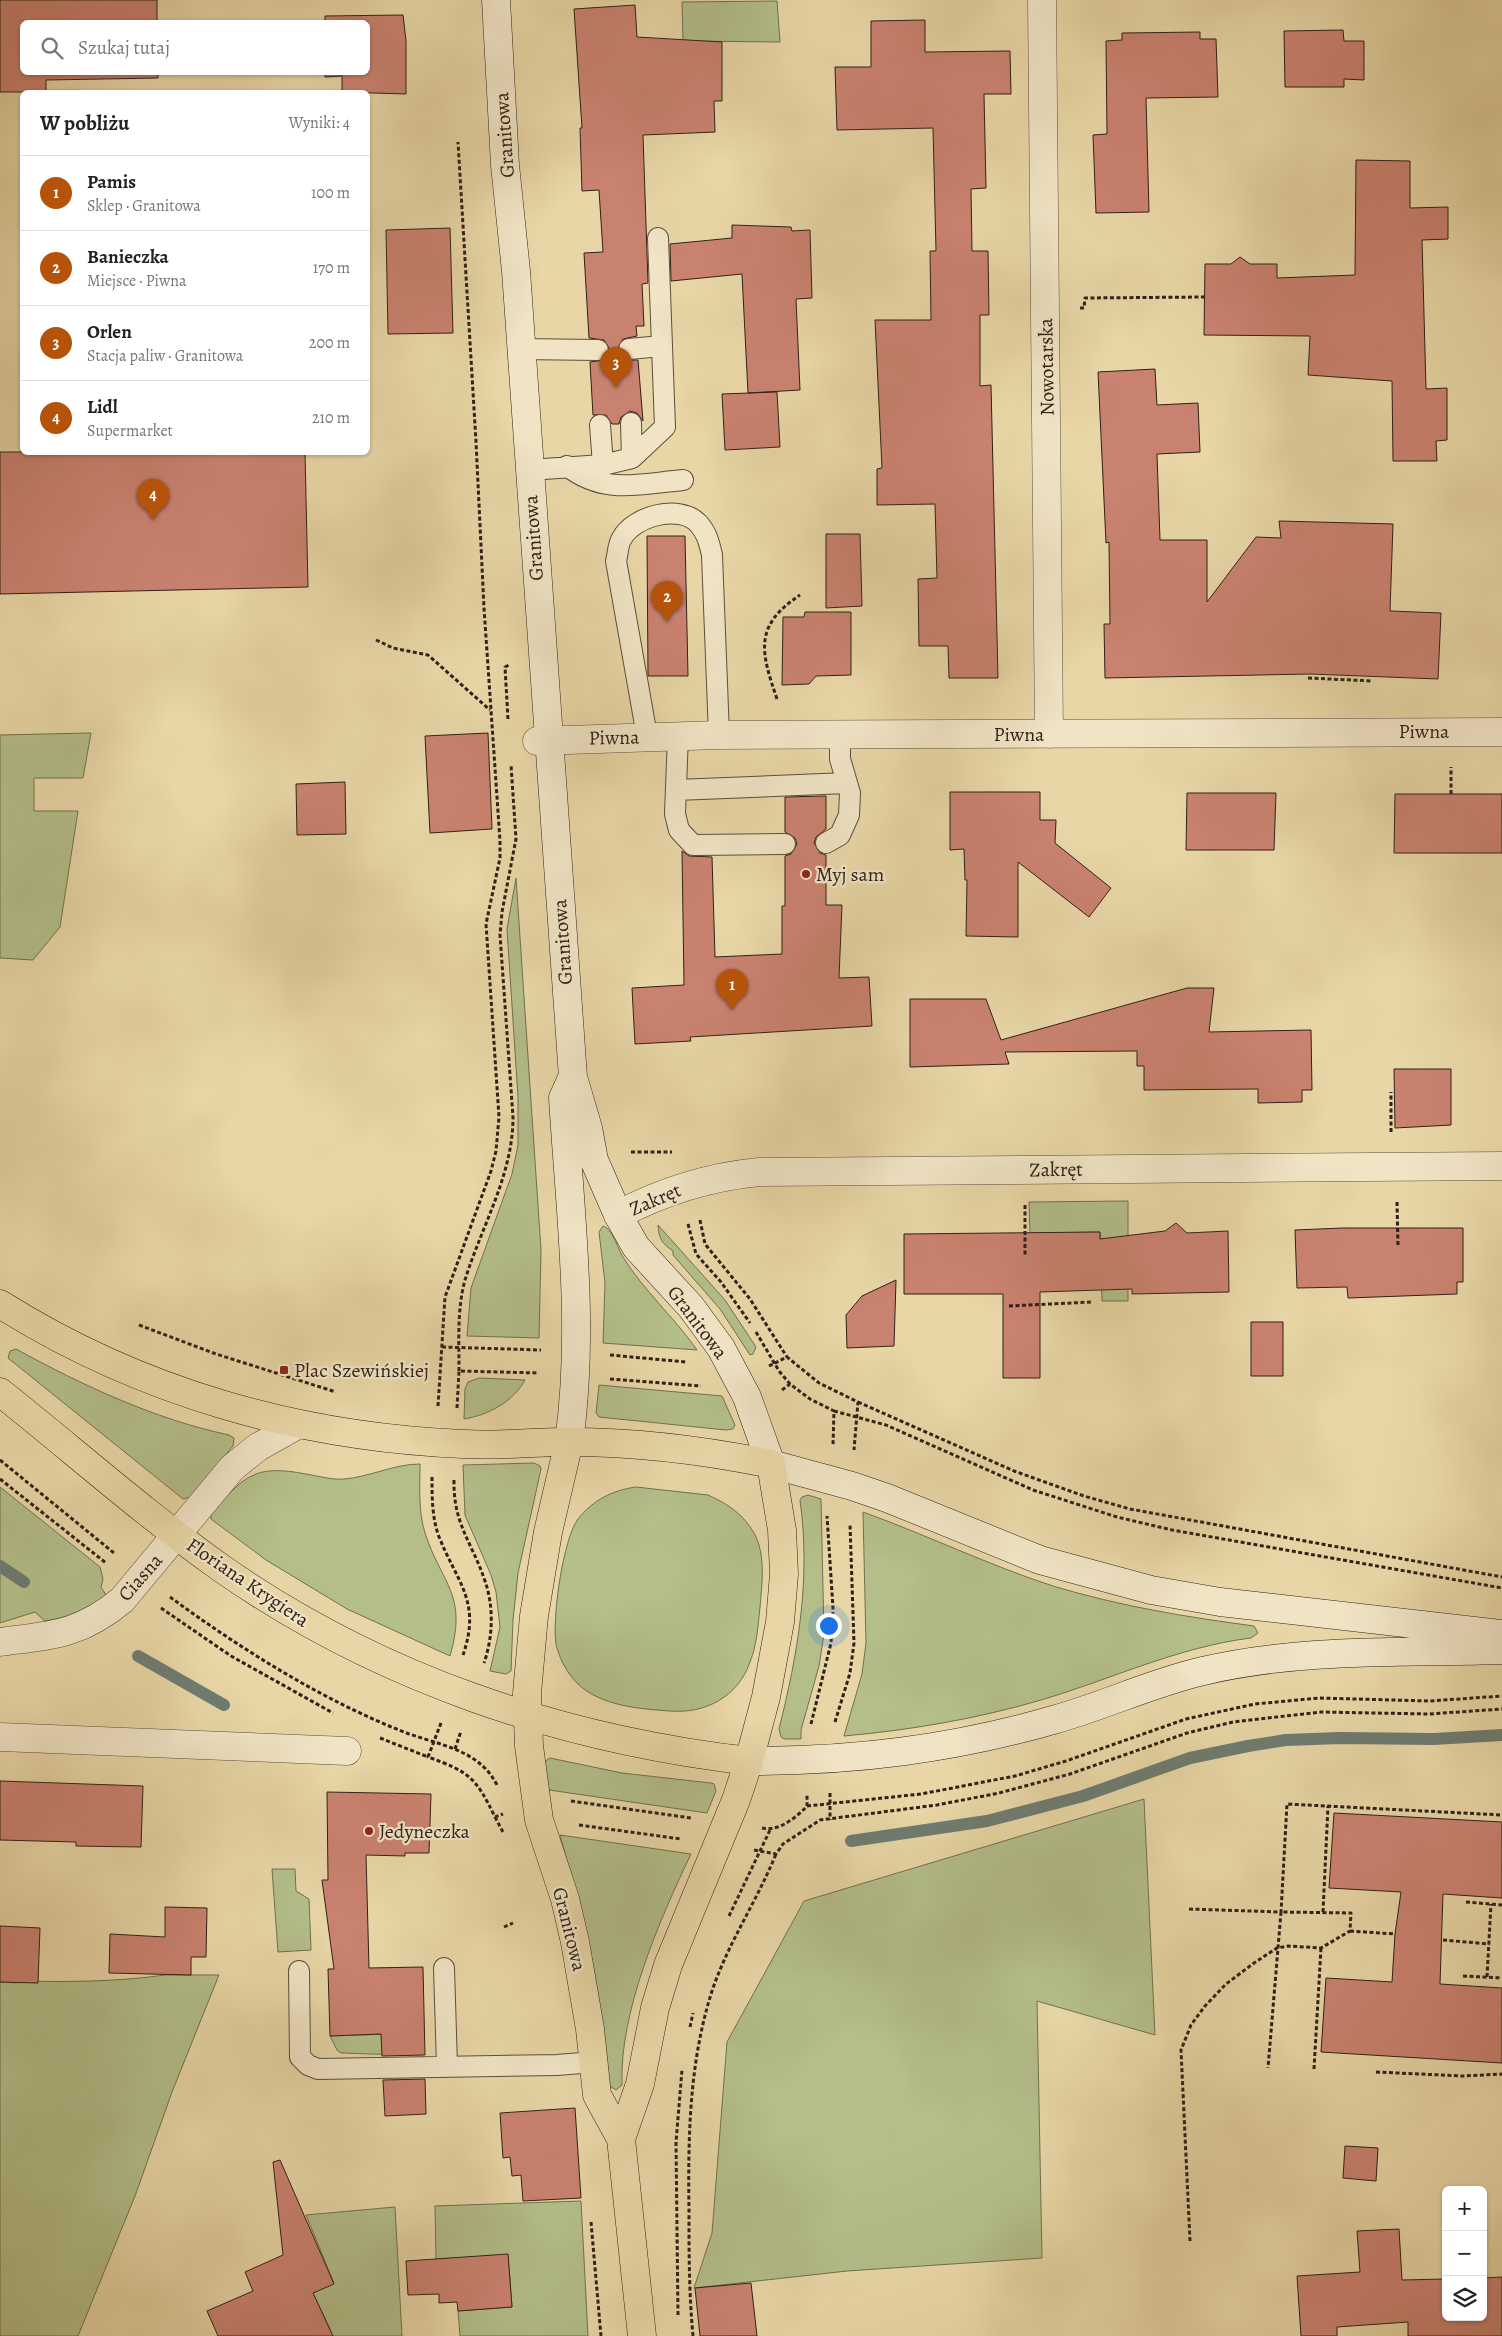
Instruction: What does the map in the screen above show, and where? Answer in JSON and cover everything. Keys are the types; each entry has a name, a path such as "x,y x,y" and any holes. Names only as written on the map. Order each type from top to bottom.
{"main road":[{"path":"0,1304 57,1338 153,1382 207,1401 297,1425 372,1437 456,1444 569,1442 630,1444 678,1448 771,1464"},
{"name":"Floriana Krygiera","path":"0,1392 176,1534 241,1581 319,1629 390,1665 472,1698 528,1717 639,1744 749,1761"},
{"name":"Granitowa","path":"569,1442 542,1560 531,1643 528,1717 535,1796 542,1830 565,1899 575,1942 594,2062 597,2095 621,2139 642,2336"},
{"name":"Granitowa","path":"621,2139 640,2084 655,2008 668,1965 682,1927 727,1823 749,1761 772,1666 783,1590 782,1530 771,1464"}],"street":[{"name":"Granitowa","path":"496,0 505,165 540,639 542,740 573,1077 588,1128 594,1160 618,1215 642,1254 705,1325 743,1389 758,1423 771,1464"},
{"name":"Nowotarska","path":"1042,0 1049,734"},
{"name":"Piwna","path":"542,740 678,735 1307,731 1502,732"},
{"name":"Granitowa","path":"569,1442 575,1376 575,1277 563,1098 573,1077"},
{"name":"Zakręt","path":"618,1215 682,1187 732,1175 780,1171 1502,1166"},
{"name":"Ciasna","path":"0,1642 52,1635 80,1628 109,1612 138,1581 232,1468 258,1447 297,1425"},
{"path":"771,1464 887,1498 1040,1560 1151,1590 1220,1602 1502,1634"},
{"path":"749,1761 808,1761 895,1754 982,1738 1056,1719 1178,1677 1263,1660 1310,1655 1502,1650"},
{"path":"0,1737 348,1751"}],"lane":[{"path":"528,470 603,465 632,458 665,427 658,238"},
{"path":"629,349 662,346"},
{"path":"520,349 596,354"},
{"path":"631,423 632,458"},
{"path":"600,425 603,465"},
{"path":"567,466 585,480 615,486 683,480"},
{"path":"647,736 616,561 621,538 637,521 656,516 677,514 696,522 708,536 712,555 719,735"},
{"path":"826,843 840,836 849,815 850,793 840,759 840,734"},
{"path":"678,735 675,814 679,830 693,845 785,844"},
{"path":"676,790 847,783"},
{"path":"444,1968 446,2066"},
{"path":"299,1972 298,2045 300,2057 308,2065 318,2069 557,2066 594,2062"}],"path":[{"path":"458,142 500,853 486,924 489,972"},
{"path":"1076,308 1084,308 1085,298 1204,297"},
{"path":"778,700 767,667 765,633 778,612 800,595"},
{"path":"509,727 505,667 540,639"},
{"path":"376,640 393,648 428,655 491,710"},
{"path":"1308,678 1372,681"},
{"path":"455,1749 489,1646 491,1608 485,1581 463,1532 457,1513 454,1485 462,1293 504,1175 512,1138 513,1116 500,935 502,912 516,839 510,756"},
{"path":"1451,794 1452,758"},
{"path":"627,1152 672,1152 682,1187 689,1233 696,1254 741,1310 790,1384 810,1399 834,1411 886,1425 1033,1490 1108,1514 1172,1530 1502,1588"},
{"path":"682,1187 703,1204 699,1212 705,1244 750,1299 787,1357"},
{"path":"1396,1198 1398,1246"},
{"path":"1025,1202 1025,1257"},
{"path":"1009,1306 1091,1302"},
{"path":"139,1325 216,1354 340,1393"},
{"path":"458,1371 575,1376 776,1392 790,1384"},
{"path":"858,1402 1014,1471 1084,1496 1130,1509 1502,1577"},
{"path":"806,1806 809,1731 831,1643 833,1608 827,1519 834,1411"},
{"path":"0,1460 138,1581 224,1652 338,1716"},
{"path":"0,1479 138,1581 281,1671 403,1732 455,1749 480,1762 492,1775 499,1791 770,1830 778,1828 806,1806 921,1794 1015,1776 1066,1762 1186,1719 1255,1704 1319,1698 1430,1701 1502,1696"},
{"path":"378,1736 428,1757"},
{"path":"1268,2068 1281,1912 1287,1804 1502,1815"},
{"path":"1323,1912 1328,1806"},
{"path":"726,1922 770,1830"},
{"path":"692,2336 688,2289 688,2156 690,2108 695,2065 712,1992 723,1961 760,1892 776,1854"},
{"path":"1466,1902 1502,1905"},
{"path":"1487,1977 1492,1904"},
{"path":"1189,1909 1351,1913 1350,1931"},
{"path":"504,1927 512,1923"},
{"path":"1190,2241 1181,2050 1191,2025 1205,2006 1226,1984 1277,1948 1288,1946 1321,1948 1350,1931 1395,1934"},
{"path":"1443,1940 1489,1944"},
{"path":"1314,2070 1321,1948"},
{"path":"1463,1976 1502,1978"},
{"path":"690,2028 696,2005"},
{"path":"679,2324 676,2281 676,2124 683,2063"},
{"path":"1376,2072 1463,2076 1502,2074"}],"green space":[{"path":"777,1 780,42 683,41 682,2"},
{"path":"91,733 83,778 34,778 34,811 78,811 60,927 33,960 0,958 0,735"},
{"path":"516,878 541,1250 539,1338 467,1336 471,1288 512,1174 518,1145 518,1097 507,929"},
{"path":"1128,1201 1128,1301 1102,1301 1100,1232 1030,1233 1029,1202"},
{"path":"658,1225 725,1300 756,1347 753,1354 750,1355 720,1309 673,1255 673,1251 662,1241"},
{"path":"603,1226 612,1235 623,1257 640,1281 697,1350 603,1343 605,1283 599,1232"},
{"path":"16,1349 119,1400 173,1420 229,1435 234,1438 233,1446 190,1497 183,1499 8,1358 10,1351"},
{"path":"479,1378 525,1380 507,1401 491,1411 464,1419 465,1389 468,1382"},
{"path":"599,1385 722,1396 735,1425 733,1429 726,1430 599,1417 596,1413"},
{"path":"534,1463 540,1466 541,1469 518,1573 513,1620 511,1671 506,1674 490,1671 500,1627 496,1592 491,1575 465,1515 463,1465"},
{"path":"420,1464 421,1516 425,1533 451,1591 454,1604 456,1618 455,1635 450,1656 347,1609 266,1560 211,1519 211,1514 232,1490 251,1476 262,1472 288,1471 344,1479 401,1466"},
{"path":"0,1487 100,1567 103,1579 101,1587 106,1595 84,1609 62,1617 45,1621 35,1612 0,1623"},
{"path":"636,1487 708,1495 740,1515 750,1526 758,1542 762,1560 762,1579 758,1628 756,1642 745,1674 729,1694 719,1701 696,1710 670,1711 646,1709 621,1705 597,1697 586,1691 573,1679 561,1660 557,1649 555,1632 557,1598 563,1560 573,1529 584,1512 597,1501 611,1493"},
{"path":"808,1495 821,1499 824,1634 819,1666 801,1730 801,1739 784,1739 781,1737 779,1729 797,1644 803,1587 803,1529 800,1500"},
{"path":"863,1512 1005,1569 1053,1586 1153,1610 1254,1626 1258,1633 1251,1638 1224,1642 1171,1656 1017,1707 943,1723 894,1731 844,1736 862,1674 866,1643"},
{"path":"550,1758 622,1773 711,1783 714,1784 716,1791 707,1813 549,1790 544,1762"},
{"path":"1144,1799 1155,2035 1037,2001 1042,2258 847,2271 694,2288 712,2233 727,2042 804,1901"},
{"path":"560,1835 691,1854 655,1936 634,1997 627,2027 622,2085 616,2090 608,2085 595,1976 588,1939"},
{"path":"272,1869 295,1869 296,1891 309,1899 311,1950 278,1952"},
{"path":"165,1975 219,1975 172,2092 135,2196 78,2336 0,2336 0,1982 109,1980"},
{"path":"424,2033 423,2045 420,2048 414,2051 394,2054 341,2053 337,2050 330,2036"},
{"path":"581,2201 588,2336 460,2336 458,2311 512,2307 508,2255 436,2259 435,2206"},
{"path":"395,2207 402,2336 329,2336 331,2331 313,2293 334,2283 306,2215"}],"building":[{"path":"0,0 157,0 157,20 20,20 20,75 158,75 158,78 46,80 46,90 0,92"},
{"path":"635,5 637,37 722,42 722,101 714,101 715,132 643,135 648,283 642,284 644,326 636,326 637,336 623,339 617,350 624,360 638,360 643,421 637,413 630,411 621,417 619,424 612,424 606,415 593,415 590,362 604,360 610,350 604,340 589,338 584,253 603,252 599,190 582,191 580,128 582,128 574,9"},
{"path":"403,15 406,41 406,94 370,93 370,90 342,90 342,76 325,77 325,75 370,75 370,20 325,20 325,16"},
{"path":"925,20 925,52 1010,51 1011,94 984,94 986,188 971,189 972,251 988,251 989,315 980,315 980,386 991,385 998,678 949,678 948,646 919,646 918,579 937,578 935,504 877,505 877,469 882,468 875,320 931,320 930,251 936,251 933,128 837,130 835,67 871,67 871,21"},
{"path":"1343,30 1344,41 1364,41 1364,80 1344,79 1344,87 1285,87 1284,31"},
{"path":"1200,32 1200,39 1216,39 1218,97 1146,98 1149,212 1096,213 1093,135 1107,134 1106,41 1122,40 1122,33"},
{"path":"1356,160 1410,161 1410,208 1448,207 1448,239 1422,240 1426,389 1447,388 1447,440 1436,441 1437,461 1393,461 1392,381 1308,375 1310,336 1204,335 1205,264 1231,264 1240,257 1250,264 1277,264 1277,278 1355,275"},
{"path":"732,225 791,227 792,231 810,230 812,298 796,299 800,390 748,393 742,274 671,281 670,244 732,238"},
{"path":"450,228 453,333 388,334 386,230"},
{"path":"1155,369 1157,405 1198,403 1200,452 1157,454 1160,540 1207,540 1207,602 1256,537 1281,538 1279,521 1393,524 1390,611 1441,613 1438,679 1311,674 1105,678 1104,624 1110,624 1109,542 1106,543 1098,372"},
{"path":"777,392 780,447 725,450 722,394"},
{"path":"0,452 20,452 20,455 305,455 308,587 0,594"},
{"path":"826,534 860,534 862,606 826,608"},
{"path":"647,536 685,536 688,676 648,676"},
{"path":"805,612 851,612 851,675 816,676 809,684 782,685 783,617 804,617"},
{"path":"488,733 492,829 430,833 425,736"},
{"path":"345,782 346,834 297,835 296,784"},
{"path":"950,792 1040,792 1040,820 1056,820 1055,843 1111,888 1089,917 1018,862 1018,937 966,936 967,880 965,880 964,849 950,850"},
{"path":"1187,793 1276,793 1274,850 1186,850"},
{"path":"1395,794 1502,794 1502,853 1394,853"},
{"path":"826,796 826,829 816,837 814,843 820,853 826,855 826,905 842,905 839,978 869,977 872,1026 690,1037 691,1041 635,1044 632,988 684,985 682,851 689,856 712,857 715,957 782,954 782,906 785,906 785,856 791,854 797,844 795,838 785,832 785,797"},
{"path":"1187,988 1214,988 1209,1032 1311,1030 1312,1090 1302,1090 1302,1102 1258,1103 1258,1089 1144,1090 1144,1066 1137,1066 1137,1051 1005,1052 1009,1064 910,1067 910,999 986,999 1001,1040"},
{"path":"1394,1069 1451,1069 1451,1125 1395,1128"},
{"path":"1176,1223 1187,1233 1228,1231 1229,1292 1132,1294 1132,1289 1040,1292 1040,1378 1003,1378 1003,1294 904,1294 904,1234 1100,1232 1100,1239 1165,1231"},
{"path":"1463,1228 1463,1282 1457,1282 1457,1294 1348,1298 1347,1287 1297,1288 1295,1230"},
{"path":"896,1280 894,1346 847,1348 846,1315 862,1296"},
{"path":"1251,1322 1283,1322 1283,1376 1251,1376"},
{"path":"0,1781 143,1786 141,1847 76,1846 76,1842 0,1840"},
{"path":"327,1792 431,1794 429,1853 405,1853 405,1856 366,1855 369,1968 423,1967 425,2055 382,2056 381,2034 330,2036 328,1969 334,1969 322,1880 328,1880"},
{"path":"1334,1813 1502,1822 1502,1898 1443,1894 1440,1984 1502,1988 1502,2063 1321,2052 1326,1978 1392,1982 1395,1934 1401,1892 1329,1888"},
{"path":"165,1907 207,1908 206,1957 191,1957 191,1975 109,1973 110,1934 165,1937"},
{"path":"0,1926 40,1928 38,1983 0,1982"},
{"path":"425,2079 426,2114 385,2116 383,2080"},
{"path":"575,2108 581,2198 523,2201 521,2175 512,2176 510,2157 503,2158 500,2113"},
{"path":"1345,2146 1378,2148 1376,2181 1343,2178"},
{"path":"280,2160 334,2284 313,2293 333,2336 218,2336 207,2311 253,2291 245,2272 283,2255 273,2162"},
{"path":"1399,2229 1402,2280 1442,2279 1442,2321 1487,2321 1487,2278 1502,2277 1502,2336 1408,2336 1408,2322 1337,2327 1337,2336 1301,2336 1297,2276 1360,2272 1357,2231"},
{"path":"508,2254 512,2307 458,2311 457,2302 439,2303 439,2294 408,2295 406,2261"},
{"path":"751,2283 757,2336 700,2336 695,2288"}],"waterway":[{"path":"0,1566 24,1582"},
{"path":"138,1656 224,1705"},
{"path":"851,1841 987,1821 1083,1796 1190,1758 1248,1746 1286,1740 1340,1738 1434,1739 1502,1735"}],"place":[{"name":"Orlen","path":"616,388"},
{"name":"Lidl","path":"153,520"},
{"name":"Banieczka","path":"667,622"},
{"name":"Myj sam","path":"806,874"},
{"name":"Pamis","path":"732,1010"},
{"name":"Plac Szewińskiej","path":"284,1370"},
{"name":"Jedyneczka","path":"369,1831"}]}
